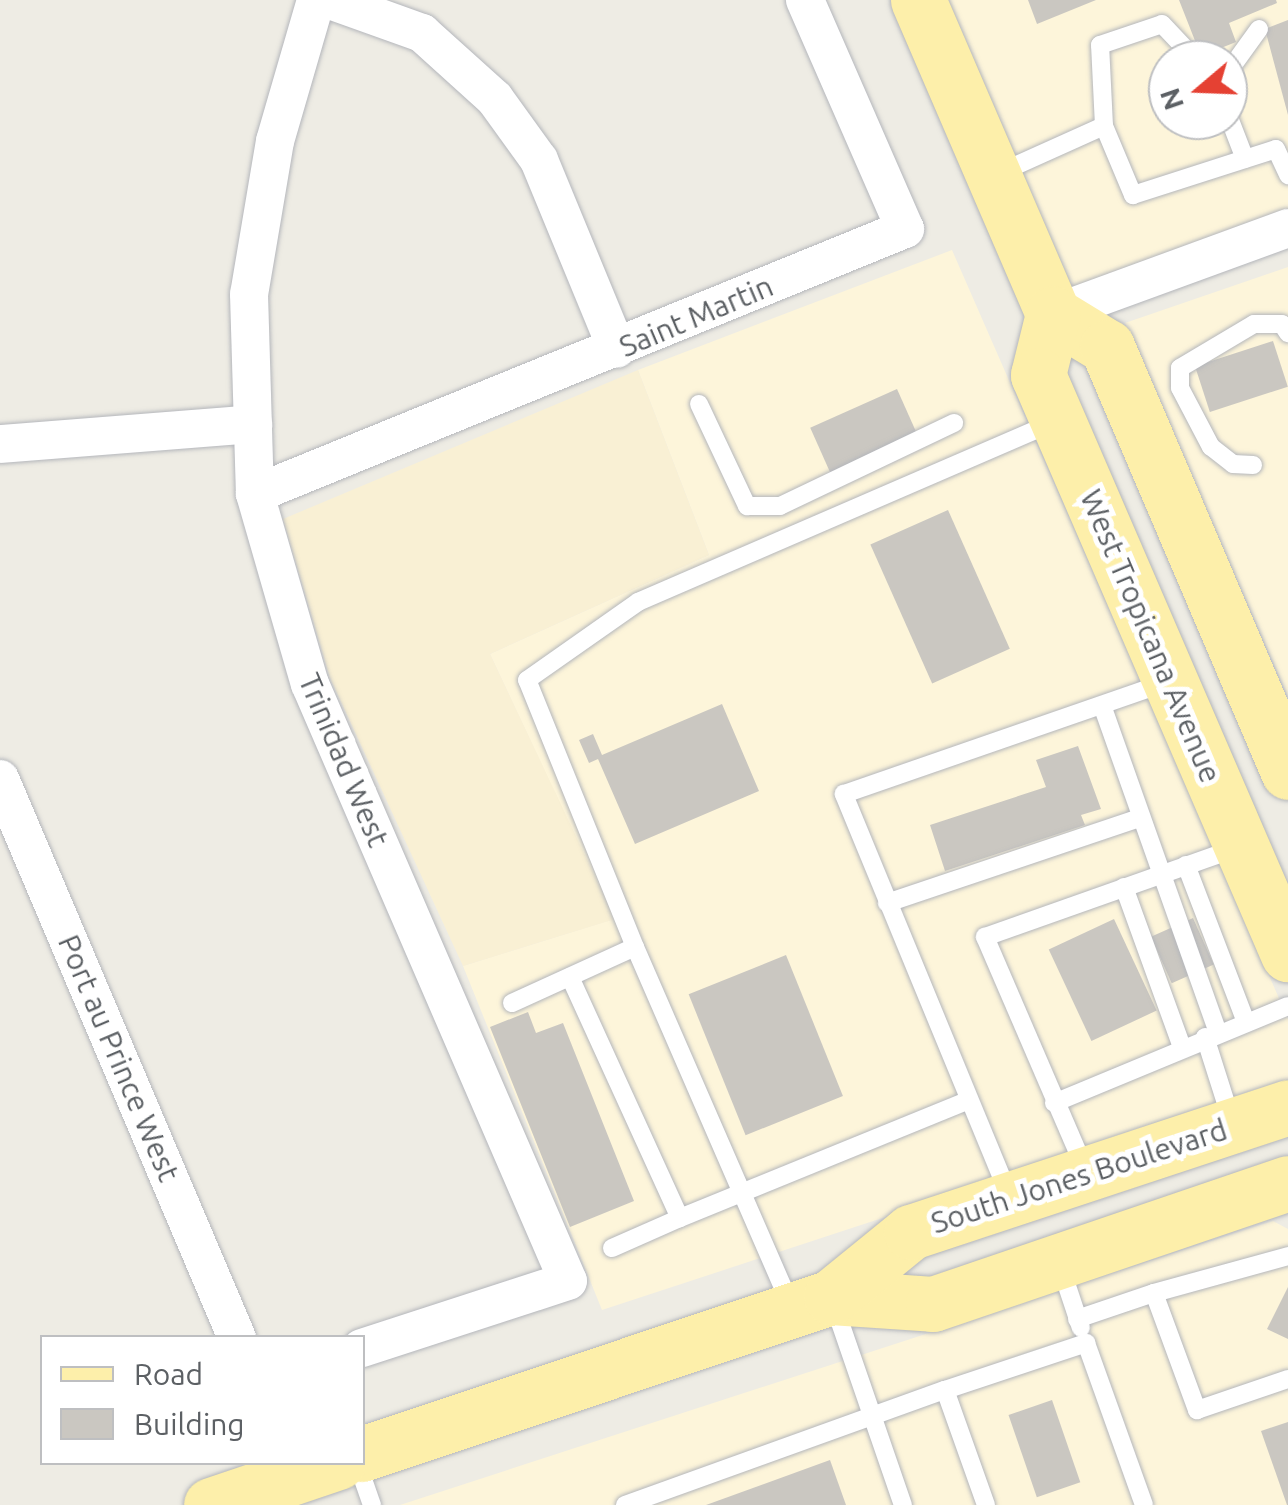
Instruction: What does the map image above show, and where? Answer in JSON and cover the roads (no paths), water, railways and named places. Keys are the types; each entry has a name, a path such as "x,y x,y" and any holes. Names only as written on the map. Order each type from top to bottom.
{"main road":[{"path":"918,0 1053,314 1107,347 1288,772"},
{"name":"West Tropicana Avenue","path":"1053,314 1038,375 1288,954"},
{"name":"South Jones Boulevard","path":"365,1453 812,1303 911,1232 1288,1108"},
{"name":"South Jones Boulevard","path":"812,1303 933,1304 1288,1183"},
{"path":"211,1505 329,1465"}],"street":[{"name":"Trinidad West","path":"316,0 274,141 250,294 254,494 310,684 568,1280 365,1347"},
{"path":"330,0 422,33 495,100 539,160 617,348"},
{"name":"Saint Martin","path":"254,494 905,229 805,0"},
{"path":"1053,314 1288,228"},
{"path":"0,444 253,424"},
{"name":"Port au Prince West","path":"0,779 236,1335"}],"lane":[{"path":"1177,40 1162,24 1100,45 1104,126 1133,195 1276,150 1288,175"},
{"path":"1248,44 1259,29"},
{"path":"994,176 1104,126"},
{"path":"1238,140 1245,159"},
{"path":"1254,464 1232,464 1211,447 1180,388 1180,368 1254,324 1282,324 1288,333"},
{"path":"699,404 747,506 780,506 954,423"},
{"path":"903,1505 873,1418 812,1303 744,1193 635,947 526,680 638,602 1058,420"},
{"path":"1010,1199 844,794 1103,708 1170,681"},
{"path":"1103,708 1212,1034 1234,1126"},
{"path":"887,903 1139,818"},
{"path":"1088,1174 1054,1103 985,936 1242,846"},
{"path":"1186,865 1246,1022"},
{"path":"1124,887 1182,1047"},
{"path":"512,1003 635,947"},
{"path":"570,977 680,1218"},
{"path":"1054,1103 1212,1034 1288,1006"},
{"path":"612,1248 967,1101"},
{"path":"1078,1320 1154,1293 1288,1256"},
{"path":"1058,1262 1144,1505"},
{"path":"1154,1293 1197,1410 1288,1379"},
{"path":"624,1505 1086,1343"},
{"path":"945,1390 986,1505"},
{"path":"358,1465 372,1505"}]}
